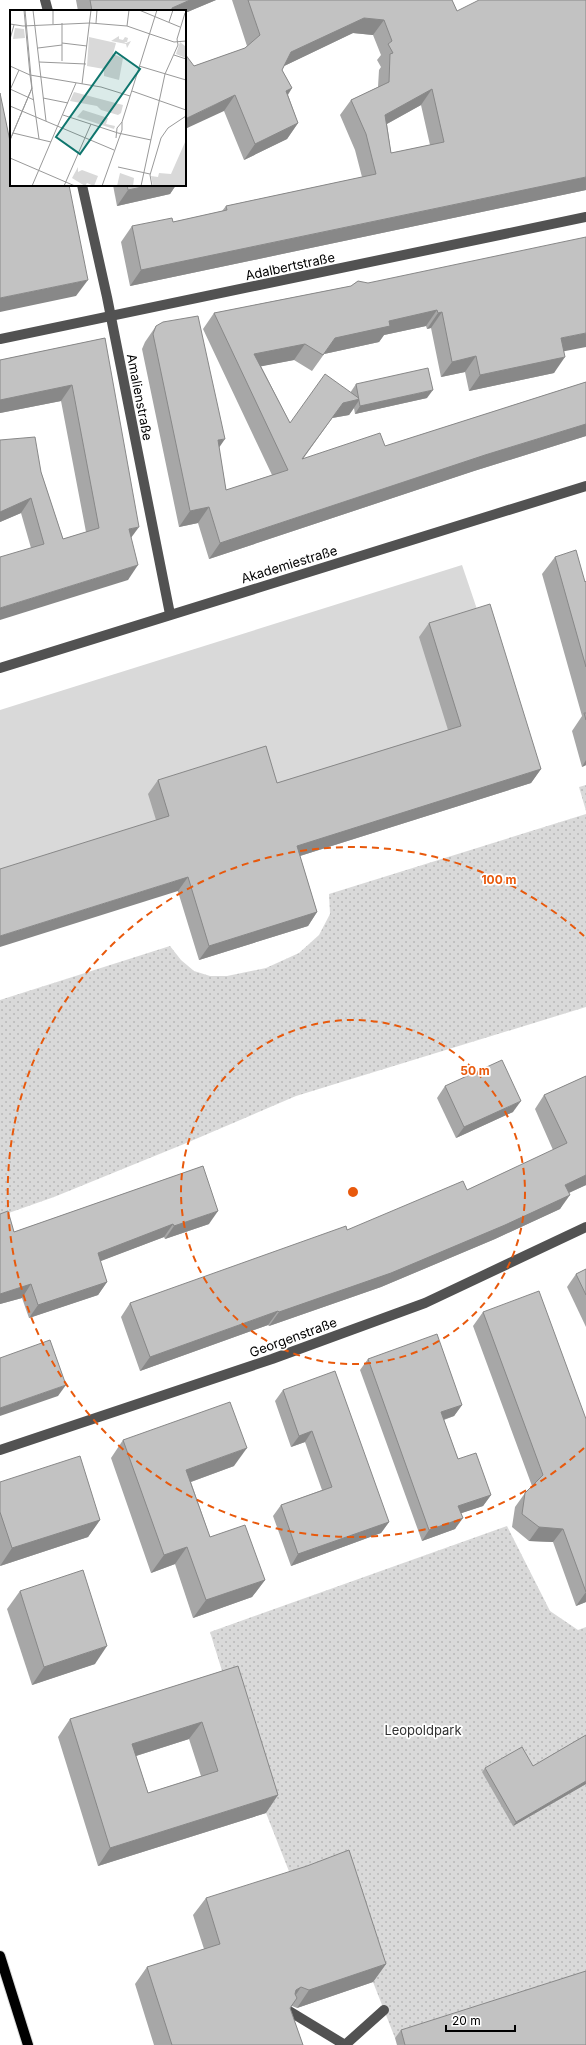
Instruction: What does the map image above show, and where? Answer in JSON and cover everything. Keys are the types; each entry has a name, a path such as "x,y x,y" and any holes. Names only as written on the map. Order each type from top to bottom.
{"main road":[{"path":"0,1956 28,2045"}],"street":[{"path":"45,0 48,10"},
{"name":"Amalienstraße","path":"82,186 111,317 170,614"},
{"name":"Adalbertstraße","path":"0,339 586,217"},
{"name":"Akademiestraße","path":"0,668 586,486"},
{"name":"Georgenstraße","path":"0,1450 272,1359 425,1303 586,1227"},
{"path":"289,2011 345,2045 384,2010"}],"green space":[{"path":"462,565 480,618 451,740 0,880 0,710"},
{"path":"586,785 586,811 579,787"},
{"path":"586,814 586,1007 296,1096 54,1197 0,1216 0,1000 170,946 181,960 194,971 210,976 227,976 266,968 299,953 319,935 330,914 329,894"},
{"name":"Leopoldpark","path":"507,1526 550,1611 578,1630 586,1627 586,1977 395,2038 373,1982 294,1884 266,1813 210,1632"}],"building":[{"path":"90,0 190,0 172,8 172,10 92,10"},
{"path":"248,0 452,0 457,11 479,0 586,0 586,177 141,270 132,226 172,218 173,222 227,210 226,206 376,174 366,134 351,100 389,82 390,54 393,53 388,44 392,41 384,20 364,18 291,52 282,70 292,88 286,91 298,123 255,144 235,95 186,119 186,55 194,66 245,48 260,35","holes":["432,89 444,142 391,153 385,115"]},
{"path":"0,93 10,141 10,186 69,186 88,280 0,298"},
{"path":"127,186 146,186 128,190"},
{"path":"586,237 586,333 561,338 565,357 480,375 476,356 452,362 442,312 438,313 437,310 389,321 390,326 335,338 323,355 305,344 254,354 290,423 325,374 360,399 343,403 302,459 380,433 385,446 586,382 586,424 485,455 220,543 209,507 190,511 153,334 156,326 163,322 198,316 225,439 218,440 226,490 288,470 214,313 351,286 358,281 368,283"},
{"path":"105,338 139,527 129,529 138,565 0,608 0,557 44,544 31,498 0,512 0,440 35,437 41,472 63,539 99,528 72,385 0,400 0,360"},
{"path":"428,368 433,390 360,406 356,384"},
{"path":"576,550 585,582 586,581 586,667 555,557"},
{"path":"490,604 541,769 297,846 317,912 209,946 188,877 0,936 0,869 169,816 158,780 266,746 277,783 461,726 429,623"},
{"path":"502,1060 521,1101 464,1127 445,1086"},
{"path":"586,1076 586,1175 565,1185 570,1195 505,1225 391,1273 279,1312 278,1311 150,1357 130,1303 346,1226 347,1230 463,1181 467,1190 567,1143 544,1095"},
{"path":"203,1166 218,1211 174,1226 173,1224 98,1253 107,1282 38,1305 31,1284 0,1294 0,1214 8,1211 14,1232"},
{"path":"586,1269 586,1295 576,1274"},
{"path":"539,1291 586,1419 586,1592 563,1529 539,1527 522,1514 525,1493 543,1475 483,1312"},
{"path":"437,1334 462,1405 441,1412 458,1459 476,1453 491,1495 458,1506 463,1518 429,1530 368,1359"},
{"path":"50,1340 66,1385 0,1408 0,1358"},
{"path":"335,1371 389,1522 298,1554 281,1505 332,1487 312,1431 299,1436 283,1390"},
{"path":"230,1402 247,1448 186,1470 210,1537 245,1525 265,1580 206,1600 187,1547 164,1555 123,1440"},
{"path":"80,1456 100,1520 12,1548 0,1512 0,1482"},
{"path":"83,1570 107,1646 44,1667 20,1591"},
{"path":"238,1666 278,1795 110,1848 70,1719","holes":["202,1722 218,1771 148,1793 132,1744"]},
{"path":"586,1735 586,1781 516,1822 485,1768 522,1747 533,1766"},
{"path":"349,1850 386,1964 309,1990 301,1987 296,1990 295,1994 297,1998 290,2008 303,2045 172,2045 147,1967 220,1944 206,1898 307,1866"},
{"path":"586,1971 586,2045 405,2045 401,2030"}]}
